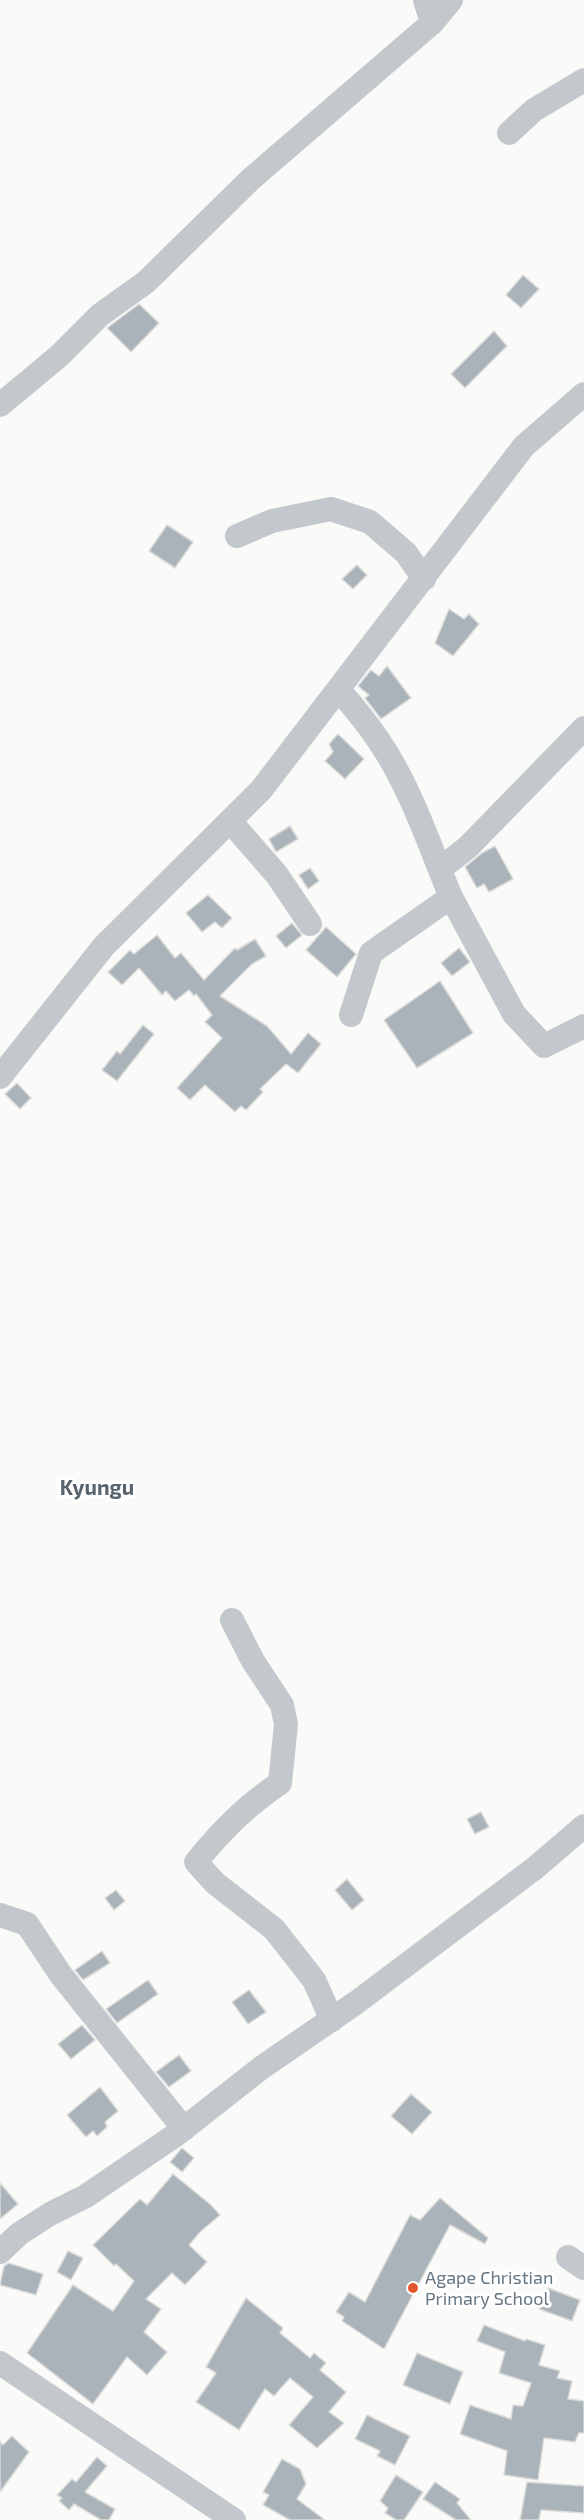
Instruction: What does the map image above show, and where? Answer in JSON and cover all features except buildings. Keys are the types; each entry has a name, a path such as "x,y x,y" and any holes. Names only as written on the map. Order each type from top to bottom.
{"street":[{"path":"425,0 432,23"},
{"path":"0,405 59,357 100,315 146,282 251,180 432,23 451,0"},
{"path":"510,133 534,110 584,80"},
{"path":"0,1077 104,946 261,790 524,446 584,394"},
{"path":"237,536 272,521 331,509 370,522 406,553 424,579"},
{"path":"339,690 380,742 409,796 451,897 514,1014 544,1046 584,1026"},
{"path":"440,869 468,847 584,728"},
{"path":"230,820 277,875 310,924"},
{"path":"351,1015 371,953 451,897"},
{"path":"232,1620 253,1660 282,1705 286,1724 280,1783 258,1798 227,1825 196,1862 215,1883 274,1929 314,1980 332,2020"},
{"path":"0,2252 19,2234 50,2214 86,2196 184,2129 261,2068 332,2020 535,1868 584,1826"},
{"path":"0,1915 27,1923 61,1975 184,2129"},
{"path":"0,2363 234,2520"}],"place":[{"name":"Agape Christian Primary School","path":"413,2288"}],"district":[{"name":"Kyungu","path":"97,1488"}]}
